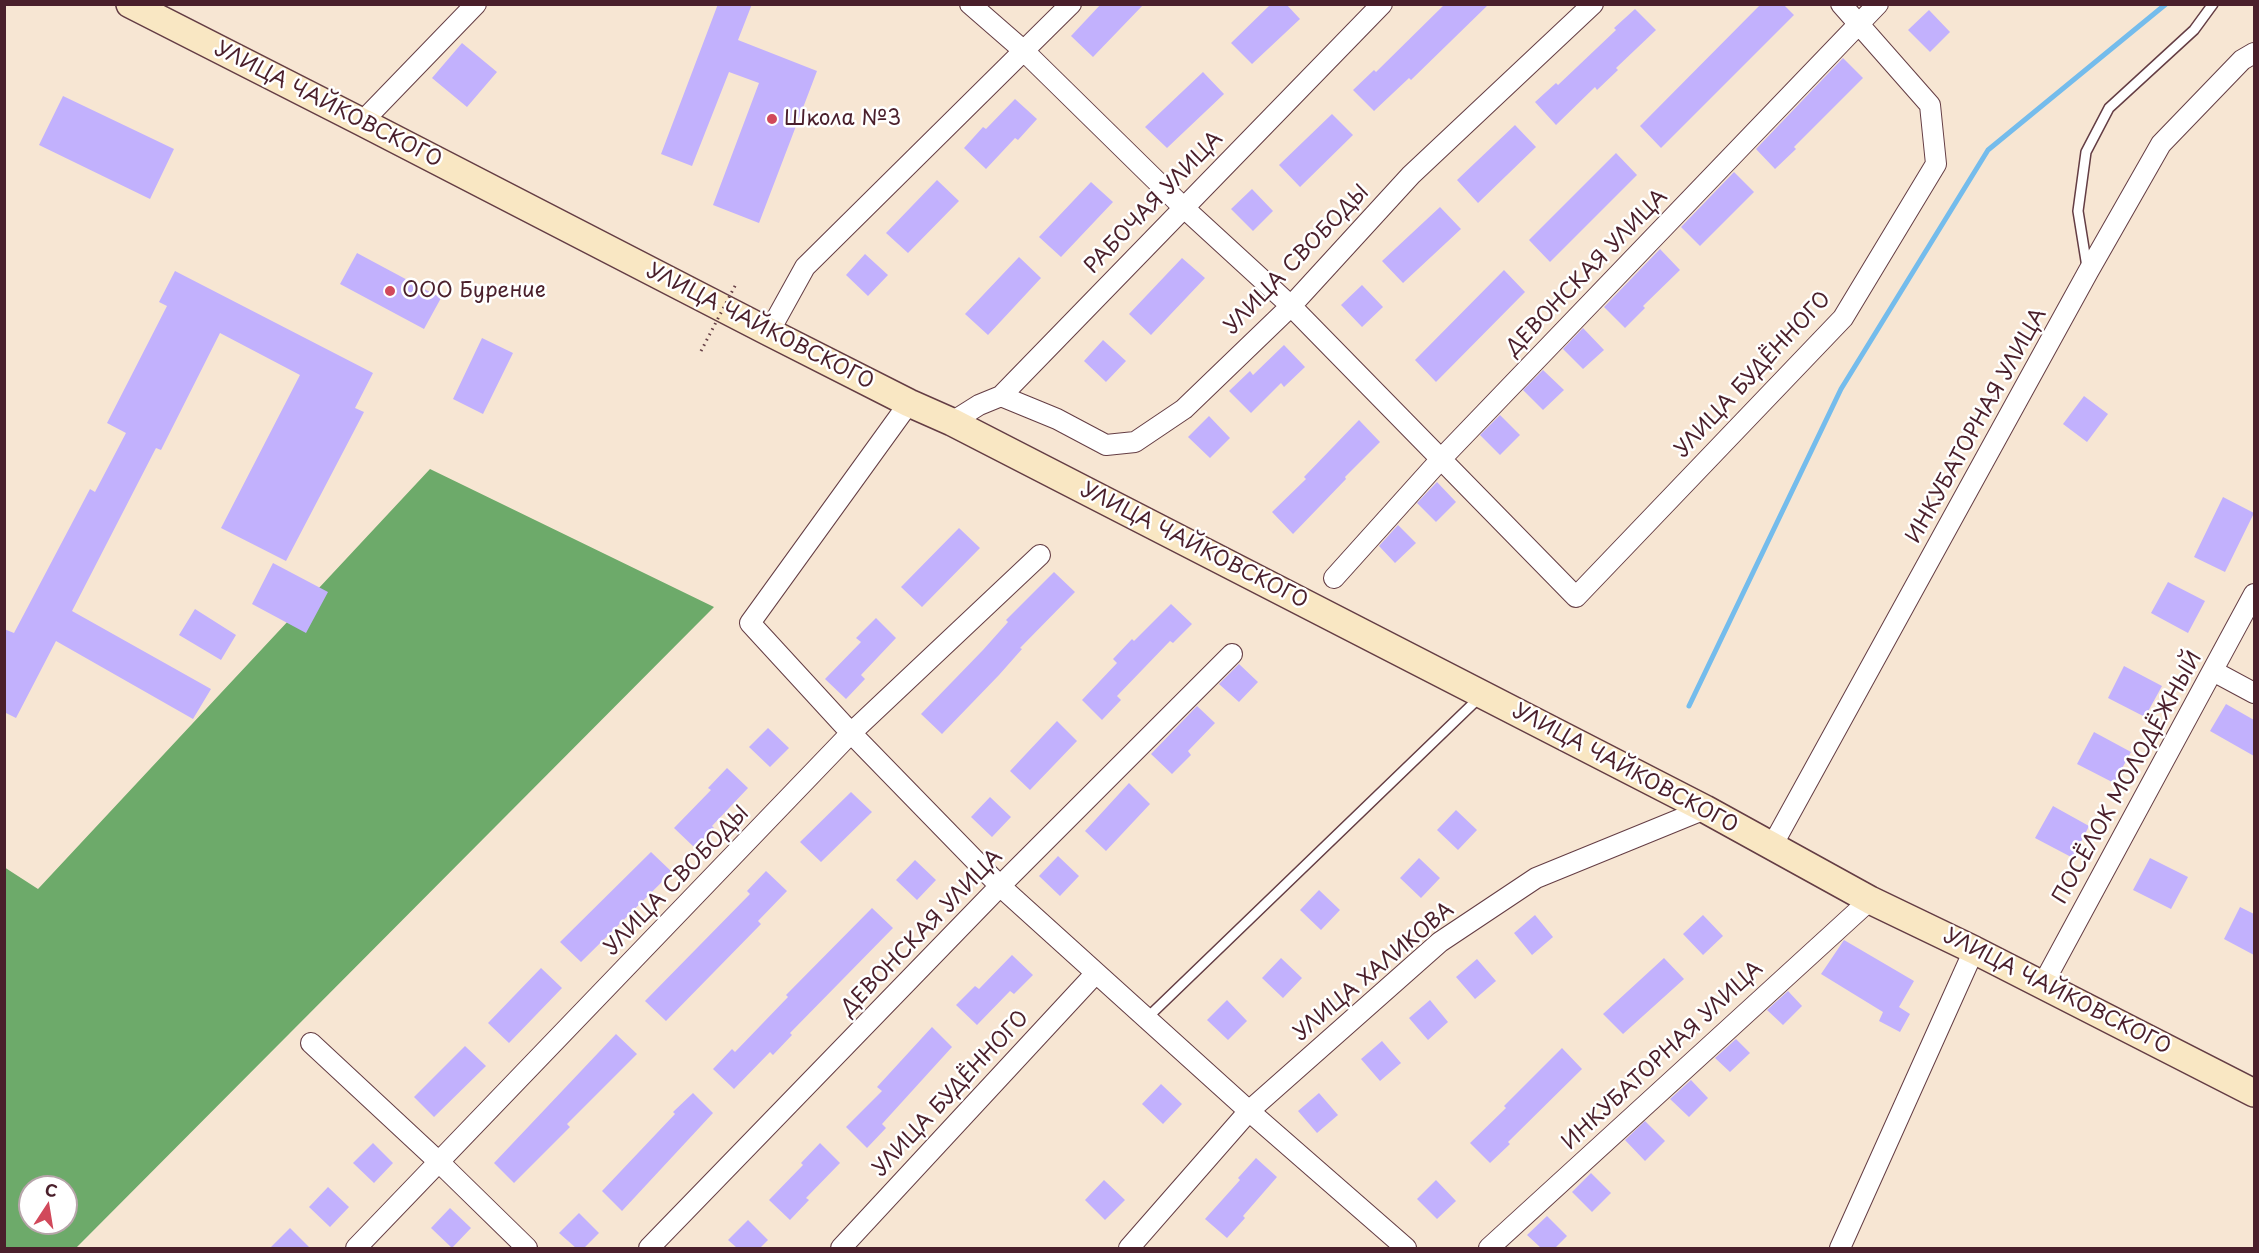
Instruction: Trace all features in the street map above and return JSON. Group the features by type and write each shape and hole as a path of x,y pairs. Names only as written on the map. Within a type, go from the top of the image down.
{"main road":[{"name":"УЛИЦА ЧАЙКОВСКОГО","path":"130,4 162,12 362,122 1705,809 1870,900 2043,984 2254,1093"}],"street":[{"path":"362,122 476,4"},
{"path":"970,4 1024,51 1183,207 1291,306 1441,459"},
{"path":"769,332 805,267 1071,4"},
{"name":"РАБОЧАЯ УЛИЦА","path":"952,422 979,405 1001,396 1383,4"},
{"name":"УЛИЦА СВОБОДЫ","path":"1001,396 1057,419 1106,445 1135,442 1184,409 1291,306 1411,175 1593,4"},
{"path":"1841,4 1860,24"},
{"name":"ДЕВОНСКАЯ УЛИЦА","path":"1334,578 1441,459 1878,4"},
{"name":"УЛИЦА БУДЁННОГО","path":"1441,459 1576,597 1843,318 1936,164 1930,105 1860,24"},
{"name":"ИНКУБАТОРНАЯ УЛИЦА","path":"1772,846 2088,272 2161,144 2242,60 2254,53"},
{"path":"909,403 750,623 851,733 1000,886 1249,1111 1406,1248"},
{"name":"УЛИЦА СВОБОДЫ","path":"356,1248 851,733 1040,555"},
{"name":"ПОСЁЛОК МОЛОДЁЖНЫЙ","path":"2043,984 2254,594"},
{"name":"ДЕВОНСКАЯ УЛИЦА","path":"649,1248 1000,886 1232,654"},
{"path":"2213,672 2254,693"},
{"name":"УЛИЦА ХАЛИКОВА","path":"1129,1248 1249,1111 1440,942 1536,878 1705,809"},
{"name":"ИНКУБАТОРНАЯ УЛИЦА","path":"1489,1248 1870,900"},
{"path":"1839,1248 1974,950"},
{"name":"УЛИЦА БУДЁННОГО","path":"841,1248 1096,973"},
{"path":"311,1043 440,1163 526,1248"}],"lane":[{"path":"2088,272 2078,212 2086,152 2109,108 2194,30 2214,4"},
{"path":"1147,1018 1483,695"}],"path":[{"path":"701,351 736,284"}],"green space":[{"path":"430,469 714,607 76,1248 5,1248 4,867 38,889"}],"building":[{"name":"Школа №3","path":"718,4 752,4 738,40 817,71 759,223 713,205 759,83 729,72 692,166 661,154"},
{"path":"1101,4 1144,4 1093,57 1071,36"},
{"path":"1271,4 1286,4 1300,19 1252,64 1231,43"},
{"path":"1445,4 1489,4 1411,80 1409,78 1374,111 1353,90 1374,70 1376,72"},
{"path":"1761,4 1783,4 1794,15 1661,148 1640,126"},
{"path":"1635,9 1656,30 1616,68 1618,70 1597,90 1595,87 1556,125 1535,102 1556,83 1558,85"},
{"path":"1929,10 1950,32 1930,52 1908,30"},
{"path":"462,43 497,72 467,107 432,78"},
{"path":"1843,58 1863,78 1775,169 1756,149"},
{"path":"1203,72 1224,94 1167,148 1145,127"},
{"path":"63,96 174,149 150,199 39,145"},
{"path":"1015,99 1037,119 1018,140 1015,138 986,169 964,148 983,127 986,129"},
{"path":"1332,114 1353,135 1300,187 1279,165"},
{"path":"1515,125 1536,147 1478,203 1457,180"},
{"path":"1616,153 1637,175 1550,262 1529,240"},
{"path":"1734,172 1754,192 1700,246 1681,227"},
{"path":"937,180 959,201 908,253 886,233"},
{"path":"1091,182 1113,202 1061,257 1039,237"},
{"path":"1252,189 1273,211 1253,231 1231,209"},
{"path":"1440,207 1461,229 1403,283 1382,261"},
{"path":"1660,249 1680,270 1643,306 1645,308 1625,328 1604,307"},
{"name":"ООО Бурение","path":"357,253 441,298 424,329 340,284"},
{"path":"865,254 888,275 868,296 846,275"},
{"path":"1019,257 1041,278 988,335 965,314"},
{"path":"1182,258 1205,278 1151,335 1129,314"},
{"path":"1504,270 1525,292 1436,382 1415,360"},
{"path":"175,271 373,373 355,408 364,412 286,561 221,528 300,375 220,333 161,450 156,448 72,611 211,689 193,719 56,641 16,718 4,712 4,629 14,633 90,489 95,492 126,433 107,423 167,306 159,302"},
{"path":"1362,285 1383,307 1362,327 1341,305"},
{"path":"1583,328 1604,350 1583,369 1563,349"},
{"path":"482,338 513,353 483,414 453,399"},
{"path":"1103,340 1126,361 1106,382 1084,361"},
{"path":"1284,345 1305,367 1284,387 1281,383 1251,413 1229,391 1250,371 1253,375"},
{"path":"1543,370 1564,390 1543,410 1523,390"},
{"path":"2084,396 2108,414 2087,442 2063,424"},
{"path":"1500,415 1520,435 1500,455 1480,435"},
{"path":"1209,416 1230,438 1210,458 1188,437"},
{"path":"1359,420 1380,442 1293,534 1272,512 1306,479 1304,477"},
{"path":"1437,482 1456,502 1436,522 1417,503"},
{"path":"2223,497 2254,513 2225,572 2194,557"},
{"path":"1398,525 1416,543 1395,563 1379,546"},
{"path":"959,528 980,548 922,607 901,587"},
{"path":"273,563 328,592 306,633 252,604"},
{"path":"1054,572 1075,592 1020,648 1022,649 999,675 942,734 921,714 983,650 1008,622 1006,620"},
{"path":"2168,582 2205,601 2188,633 2151,613"},
{"path":"1171,604 1192,624 1173,643 1170,641 1117,696 1121,700 1102,720 1082,700 1117,663 1113,659"},
{"path":"195,609 236,635 221,660 179,635"},
{"path":"876,618 896,638 861,675 865,679 846,699 825,679 861,642 856,638"},
{"path":"1239,664 1258,682 1239,702 1219,684"},
{"path":"2124,666 2162,686 2145,717 2108,698"},
{"path":"2226,704 2254,720 2254,756 2210,731"},
{"path":"1197,706 1215,723 1188,751 1191,755 1172,774 1151,754"},
{"path":"1057,721 1077,741 1030,790 1010,771"},
{"path":"768,728 789,748 770,767 749,747"},
{"path":"2094,732 2131,752 2114,783 2077,764"},
{"path":"727,768 748,788 712,826 714,828 695,848 674,828 711,790 708,788"},
{"path":"1129,783 1150,804 1106,851 1085,831"},
{"path":"851,792 872,812 821,862 800,842"},
{"path":"990,797 1011,817 992,837 971,817"},
{"path":"2053,806 2089,826 2073,858 2035,838"},
{"path":"1456,810 1477,830 1458,850 1437,830"},
{"path":"651,852 672,872 581,962 560,942"},
{"path":"1058,856 1079,876 1060,896 1039,876"},
{"path":"1419,858 1440,878 1421,898 1400,878"},
{"path":"2150,858 2188,877 2171,909 2133,890"},
{"path":"915,860 936,880 917,900 896,880"},
{"path":"766,871 787,891 758,921 761,924 666,1021 645,1001 750,894 747,891"},
{"path":"1319,890 1340,910 1321,930 1300,910"},
{"path":"2240,907 2254,914 2254,955 2224,939"},
{"path":"872,908 893,928 790,1033 792,1035 773,1055 770,1052 734,1089 713,1069 732,1049 735,1052 788,997 786,995"},
{"path":"1535,915 1553,937 1532,955 1514,933"},
{"path":"1703,915 1723,936 1703,955 1683,934"},
{"path":"1844,940 1914,981 1899,1007 1910,1014 1900,1032 1879,1021 1883,1012 1821,974"},
{"path":"1012,955 1033,975 1014,994 1010,991 977,1025 956,1005 975,986 979,989"},
{"path":"1281,958 1302,978 1283,998 1262,978"},
{"path":"1664,958 1684,979 1623,1034 1603,1014"},
{"path":"1477,959 1496,981 1475,999 1456,977"},
{"path":"541,968 562,988 509,1043 488,1023"},
{"path":"1788,991 1802,1006 1783,1025 1767,1010"},
{"path":"1227,1000 1247,1021 1228,1040 1207,1020"},
{"path":"1430,1000 1448,1022 1428,1040 1409,1018"},
{"path":"932,1027 952,1047 882,1124 886,1128 867,1148 846,1127 882,1091 877,1087"},
{"path":"616,1034 637,1054 567,1124 570,1127 514,1183 494,1163"},
{"path":"1736,1039 1750,1053 1730,1072 1715,1058"},
{"path":"1382,1041 1401,1063 1380,1081 1361,1059"},
{"path":"465,1046 486,1066 434,1117 414,1097"},
{"path":"1562,1048 1582,1069 1508,1142 1510,1144 1490,1163 1470,1143"},
{"path":"1691,1080 1708,1098 1689,1117 1670,1099"},
{"path":"1161,1084 1182,1104 1163,1124 1142,1104"},
{"path":"693,1093 713,1113 622,1211 602,1191"},
{"path":"1319,1093 1338,1115 1317,1133 1298,1111"},
{"path":"1645,1121 1665,1141 1645,1161 1625,1140"},
{"path":"373,1143 393,1163 374,1183 353,1163"},
{"path":"820,1143 840,1163 806,1198 809,1200 790,1220 769,1200 803,1165 801,1163"},
{"path":"1256,1158 1277,1177 1227,1238 1205,1219 1240,1180 1238,1178"},
{"path":"1591,1173 1611,1193 1592,1212 1572,1192"},
{"path":"1104,1180 1125,1200 1105,1220 1085,1200"},
{"path":"1436,1180 1456,1201 1437,1219 1417,1199"},
{"path":"328,1187 349,1207 330,1227 309,1207"},
{"path":"450,1208 471,1228 452,1248 431,1228"},
{"path":"579,1213 599,1233 584,1248 576,1248 559,1233"},
{"path":"1547,1216 1567,1236 1555,1248 1541,1248 1527,1235"},
{"path":"748,1220 768,1240 760,1248 737,1248 728,1240"},
{"path":"290,1228 310,1248 270,1248"}],"waterway":[{"path":"1689,706 1841,389 1988,150 2166,4"}],"place":[{"name":"Школа №3","path":"772,119"},
{"name":"ООО Бурение","path":"390,291"}]}
